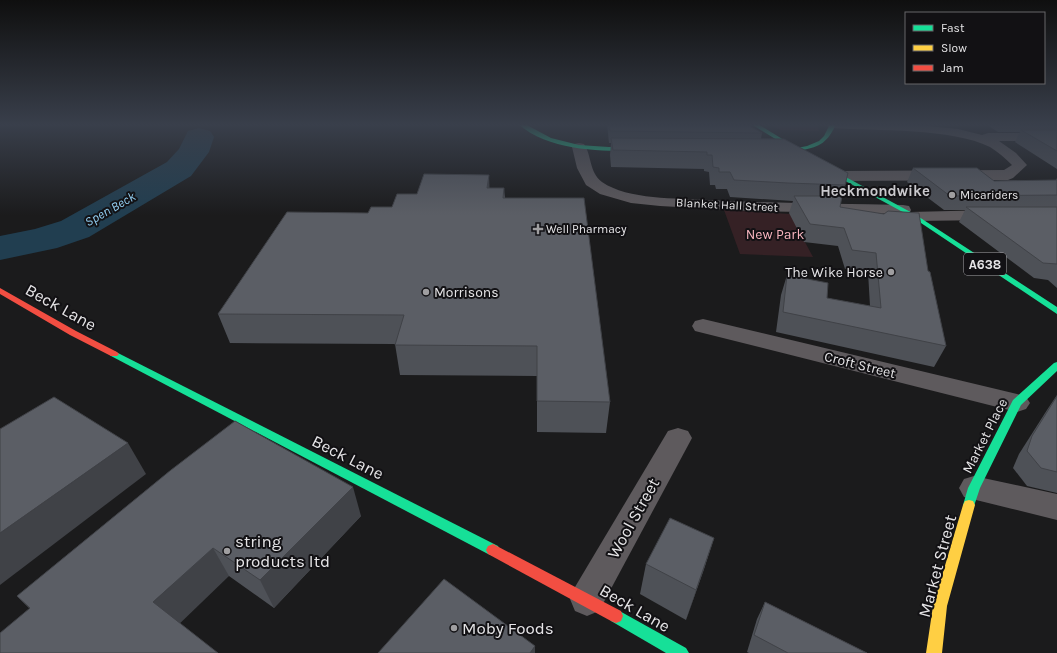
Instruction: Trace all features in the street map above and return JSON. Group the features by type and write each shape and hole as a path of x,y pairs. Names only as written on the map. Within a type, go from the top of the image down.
{"main road":[{"name":"A638","path":"804,154 908,213 1057,311"},
{"name":"Beck Lane","path":"0,291 57,325 588,599 681,653"},
{"name":"Market Place","path":"974,488 1017,403 1057,365"},
{"name":"Market Street","path":"934,653 940,606 974,488"}],"street":[{"name":"Blanket Hall Street","path":"581,154 587,175 596,185 628,198 764,208 1006,215"},
{"path":"840,176 1008,175 1020,165 1009,154"},
{"name":"Croft Street","path":"703,326 1017,403"},
{"path":"228,446 252,426"},
{"name":"Wool Street","path":"588,599 678,438"},
{"path":"974,488 1057,507"}],"green space":[{"name":"New Park","path":"724,210 790,214 813,257 740,254"}],"building":[{"path":"813,154 848,173 845,185 734,180 730,172 719,172 719,168 713,167 712,155 707,155"},
{"path":"913,168 977,168 994,181 1057,180 1057,195 950,196"},
{"name":"Morrisons","path":"424,174 489,175 487,188 504,188 503,198 584,198 610,402 537,401 537,346 395,345 404,315 218,314 287,212 368,213 371,207 392,207 397,194 417,194"},
{"path":"794,196 842,196 840,207 884,214 888,211 919,213 928,271 930,272 946,346 783,312 787,275 828,283 827,298 881,308 876,253 852,250 844,228 810,224"},
{"path":"966,207 1057,207 1057,264 1043,263"},
{"path":"1057,396 1057,472 1041,468 1027,451 1032,436"},
{"path":"54,397 128,443 0,533 0,429"},
{"name":"string products ltd","path":"235,421 353,487 260,580 213,548 153,602 218,653 0,653 0,633 30,608 17,596 171,470"},
{"path":"670,518 714,538 696,590 646,564"},
{"path":"444,579 535,646 530,653 378,653"},
{"path":"765,602 867,653 788,653 754,635"}],"waterway":[{"name":"Spen Beck","path":"0,248 43,239 75,229 179,169 191,154"}],"traffic: fast":[{"path":"804,154 840,176 914,216 1057,311"},
{"path":"114,354 493,550"},
{"path":"969,505 974,488 1017,403 1057,365"},
{"path":"616,616 681,653"}],"traffic: slow":[{"path":"934,653 940,606 969,505"}],"traffic: jam":[{"path":"0,291 73,333 114,354"},
{"path":"493,550 616,616"}],"place":[{"name":"Micariders","path":"952,195"},
{"name":"Well Pharmacy","path":"538,229"},
{"name":"The Wike Horse","path":"891,272"},
{"name":"Morrisons","path":"426,292"},
{"name":"string products ltd","path":"227,551"},
{"name":"Moby Foods","path":"454,628"}],"district":[{"name":"Heckmondwike","path":"875,191"}]}
